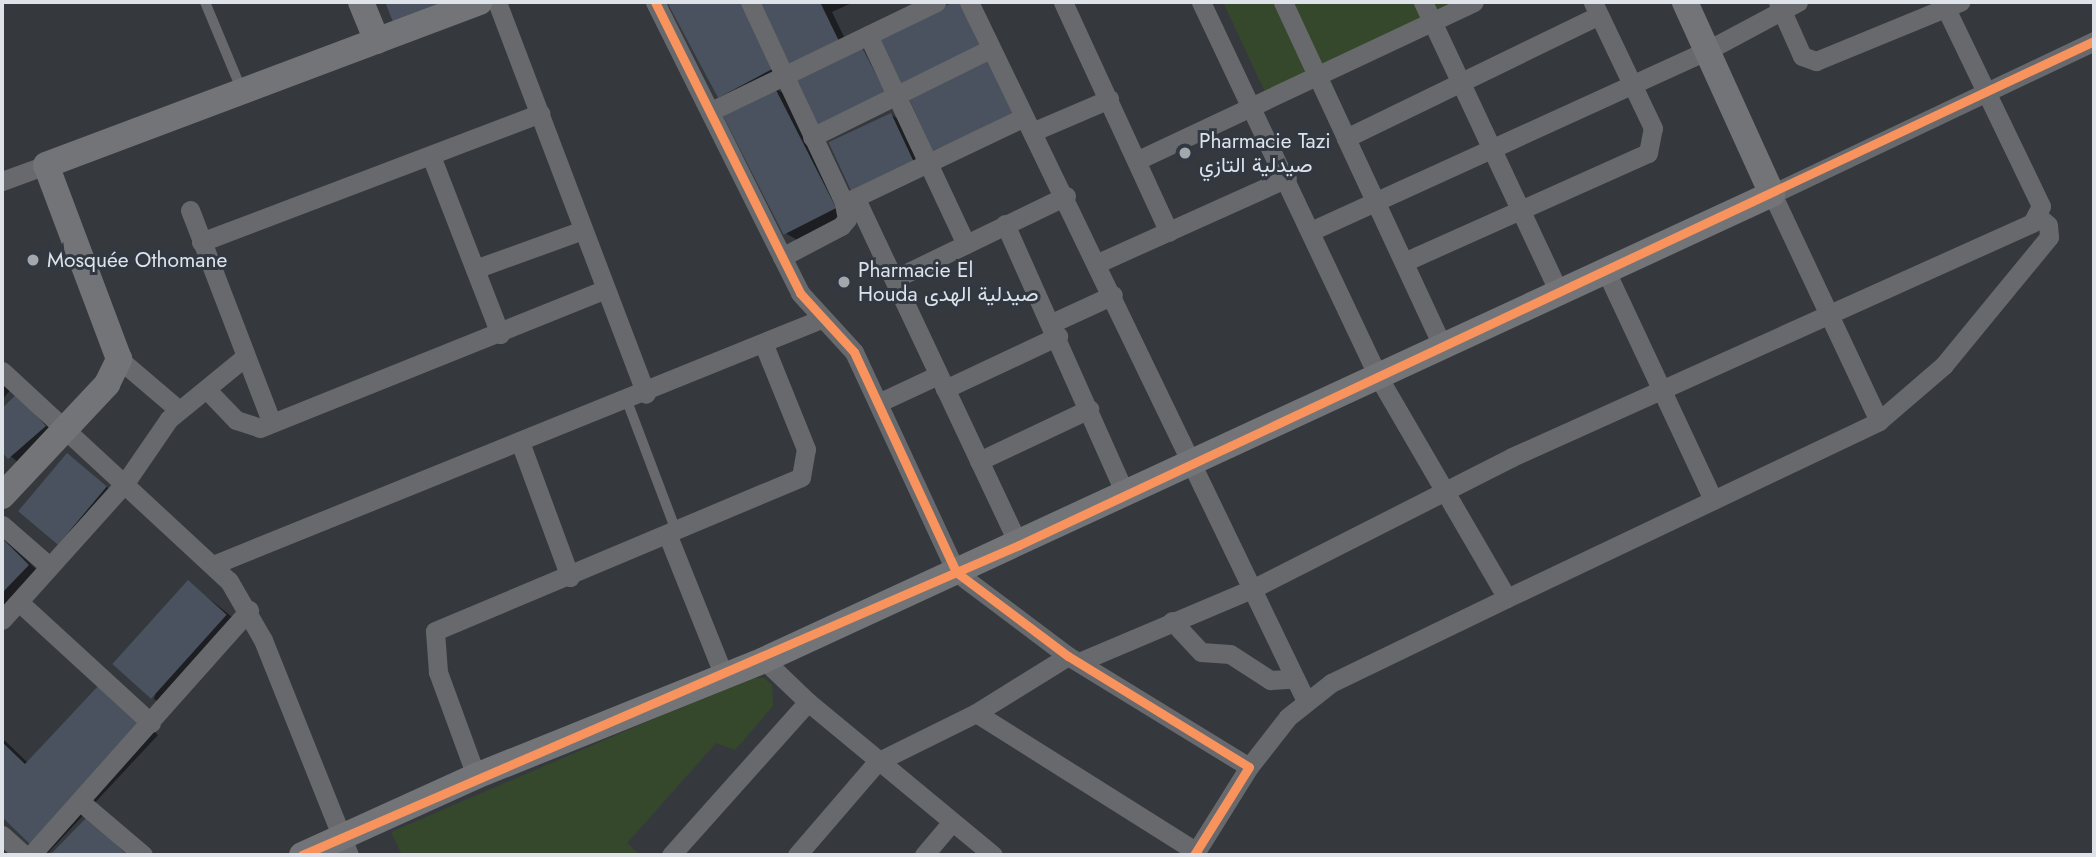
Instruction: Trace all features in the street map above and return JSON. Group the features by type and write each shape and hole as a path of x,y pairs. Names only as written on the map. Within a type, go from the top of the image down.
{"street":[{"path":"361,2 377,41"},
{"path":"2,181 479,2"},
{"path":"497,2 646,394"},
{"path":"655,2 782,257 821,319 854,352 956,572 1073,659 1248,767"},
{"path":"750,2 812,137 894,279 1018,545"},
{"path":"711,111 936,2"},
{"path":"969,2 990,49 1066,196 1191,462 1254,588 1292,680 1306,701"},
{"path":"1063,2 1169,232"},
{"path":"1201,2 1254,107 1376,373 1507,598"},
{"path":"1283,2 1441,344"},
{"path":"1423,2 1558,290"},
{"path":"1138,160 1474,2"},
{"path":"1685,2 1879,421"},
{"path":"1311,231 1632,81 1708,50 1786,4 1802,56 1816,61 1949,4 2041,206 2039,218"},
{"path":"1346,138 1464,85 1596,8 1632,81 1653,128 1648,153 1404,262"},
{"path":"867,35 966,244"},
{"path":"302,855 345,846 477,776 764,660 1018,545 1376,373 1772,194 2094,41"},
{"path":"812,137 990,49"},
{"path":"850,201 1028,124 1109,99"},
{"path":"201,242 540,113"},
{"path":"431,156 500,334"},
{"path":"46,165 119,359 178,410"},
{"path":"1098,262 1287,178"},
{"path":"894,279 1066,196"},
{"path":"782,257 844,224 850,201"},
{"path":"190,210 271,421"},
{"path":"797,855 877,762 976,713 1073,659 1254,588 1444,493 1660,390 1830,317 2039,218"},
{"path":"976,713 1196,854 1248,767 1306,701 1362,665 1879,421 1944,365 2049,237 2048,225 2039,218"},
{"path":"1005,224 1055,329 1125,493"},
{"path":"475,269 583,230"},
{"path":"1605,269 1713,500"},
{"path":"209,392 242,424 260,428 271,421 500,334 605,289"},
{"path":"878,403 941,382 1055,329 1113,295"},
{"path":"213,565 646,394 821,319"},
{"path":"477,776 438,672 435,631 672,534 807,472 803,441 764,345"},
{"path":"2,620 125,483 178,410 209,392 246,356"},
{"path":"5,487 107,384 119,359"},
{"path":"4,379 125,483 213,565 249,610 345,846"},
{"path":"979,461 1089,409"},
{"path":"520,442 570,577"},
{"path":"2,525 49,566"},
{"path":"672,534 724,676"},
{"path":"19,602 151,723"},
{"path":"31,855 82,803 249,610"},
{"path":"1172,621 1201,652 1230,654 1270,680 1292,680"},
{"path":"764,660 877,762 993,855"},
{"path":"671,855 808,702"},
{"path":"82,803 143,855"},
{"path":"924,855 952,822"},
{"path":"2,835 24,855"}],"lane":[{"path":"205,2 242,92"},
{"path":"626,401 672,534"}],"green space":[{"path":"1223,2 1462,2 1266,94"},
{"path":"749,678 764,678 772,685 773,706 735,750 716,743 627,843 640,855 402,855 391,832"}],"building":[{"path":"385,2 464,2 396,29"},
{"path":"667,2 742,2 776,67 718,98"},
{"path":"759,2 820,2 839,41 790,64"},
{"path":"954,2 960,2 981,49 898,86 876,37"},
{"path":"861,46 885,92 817,128 793,82"},
{"path":"991,59 1015,114 932,151 908,96"},
{"path":"774,86 836,208 784,235 721,113"},
{"path":"891,113 913,161 851,190 828,142"},
{"path":"17,394 46,426 8,459 2,452 2,408"},
{"path":"67,453 107,486 58,545 18,511"},
{"path":"2,538 29,565 2,593"},
{"path":"188,580 227,615 151,699 112,664"},
{"path":"100,684 144,725 32,846 2,817 2,742 25,764"},
{"path":"88,816 127,855 50,855"}],"cycle path":[{"path":"655,2 800,293 854,352 956,572 1068,656 1249,767 1194,855"},
{"path":"302,855 1019,545 2094,41"}],"place":[{"name":"Pharmacie Tazi صيدلية التازي","path":"1185,153"},
{"name":"Mosquée Othomane","path":"33,260"},
{"name":"Pharmacie El Houda صيدلية الهدى","path":"844,282"}]}
